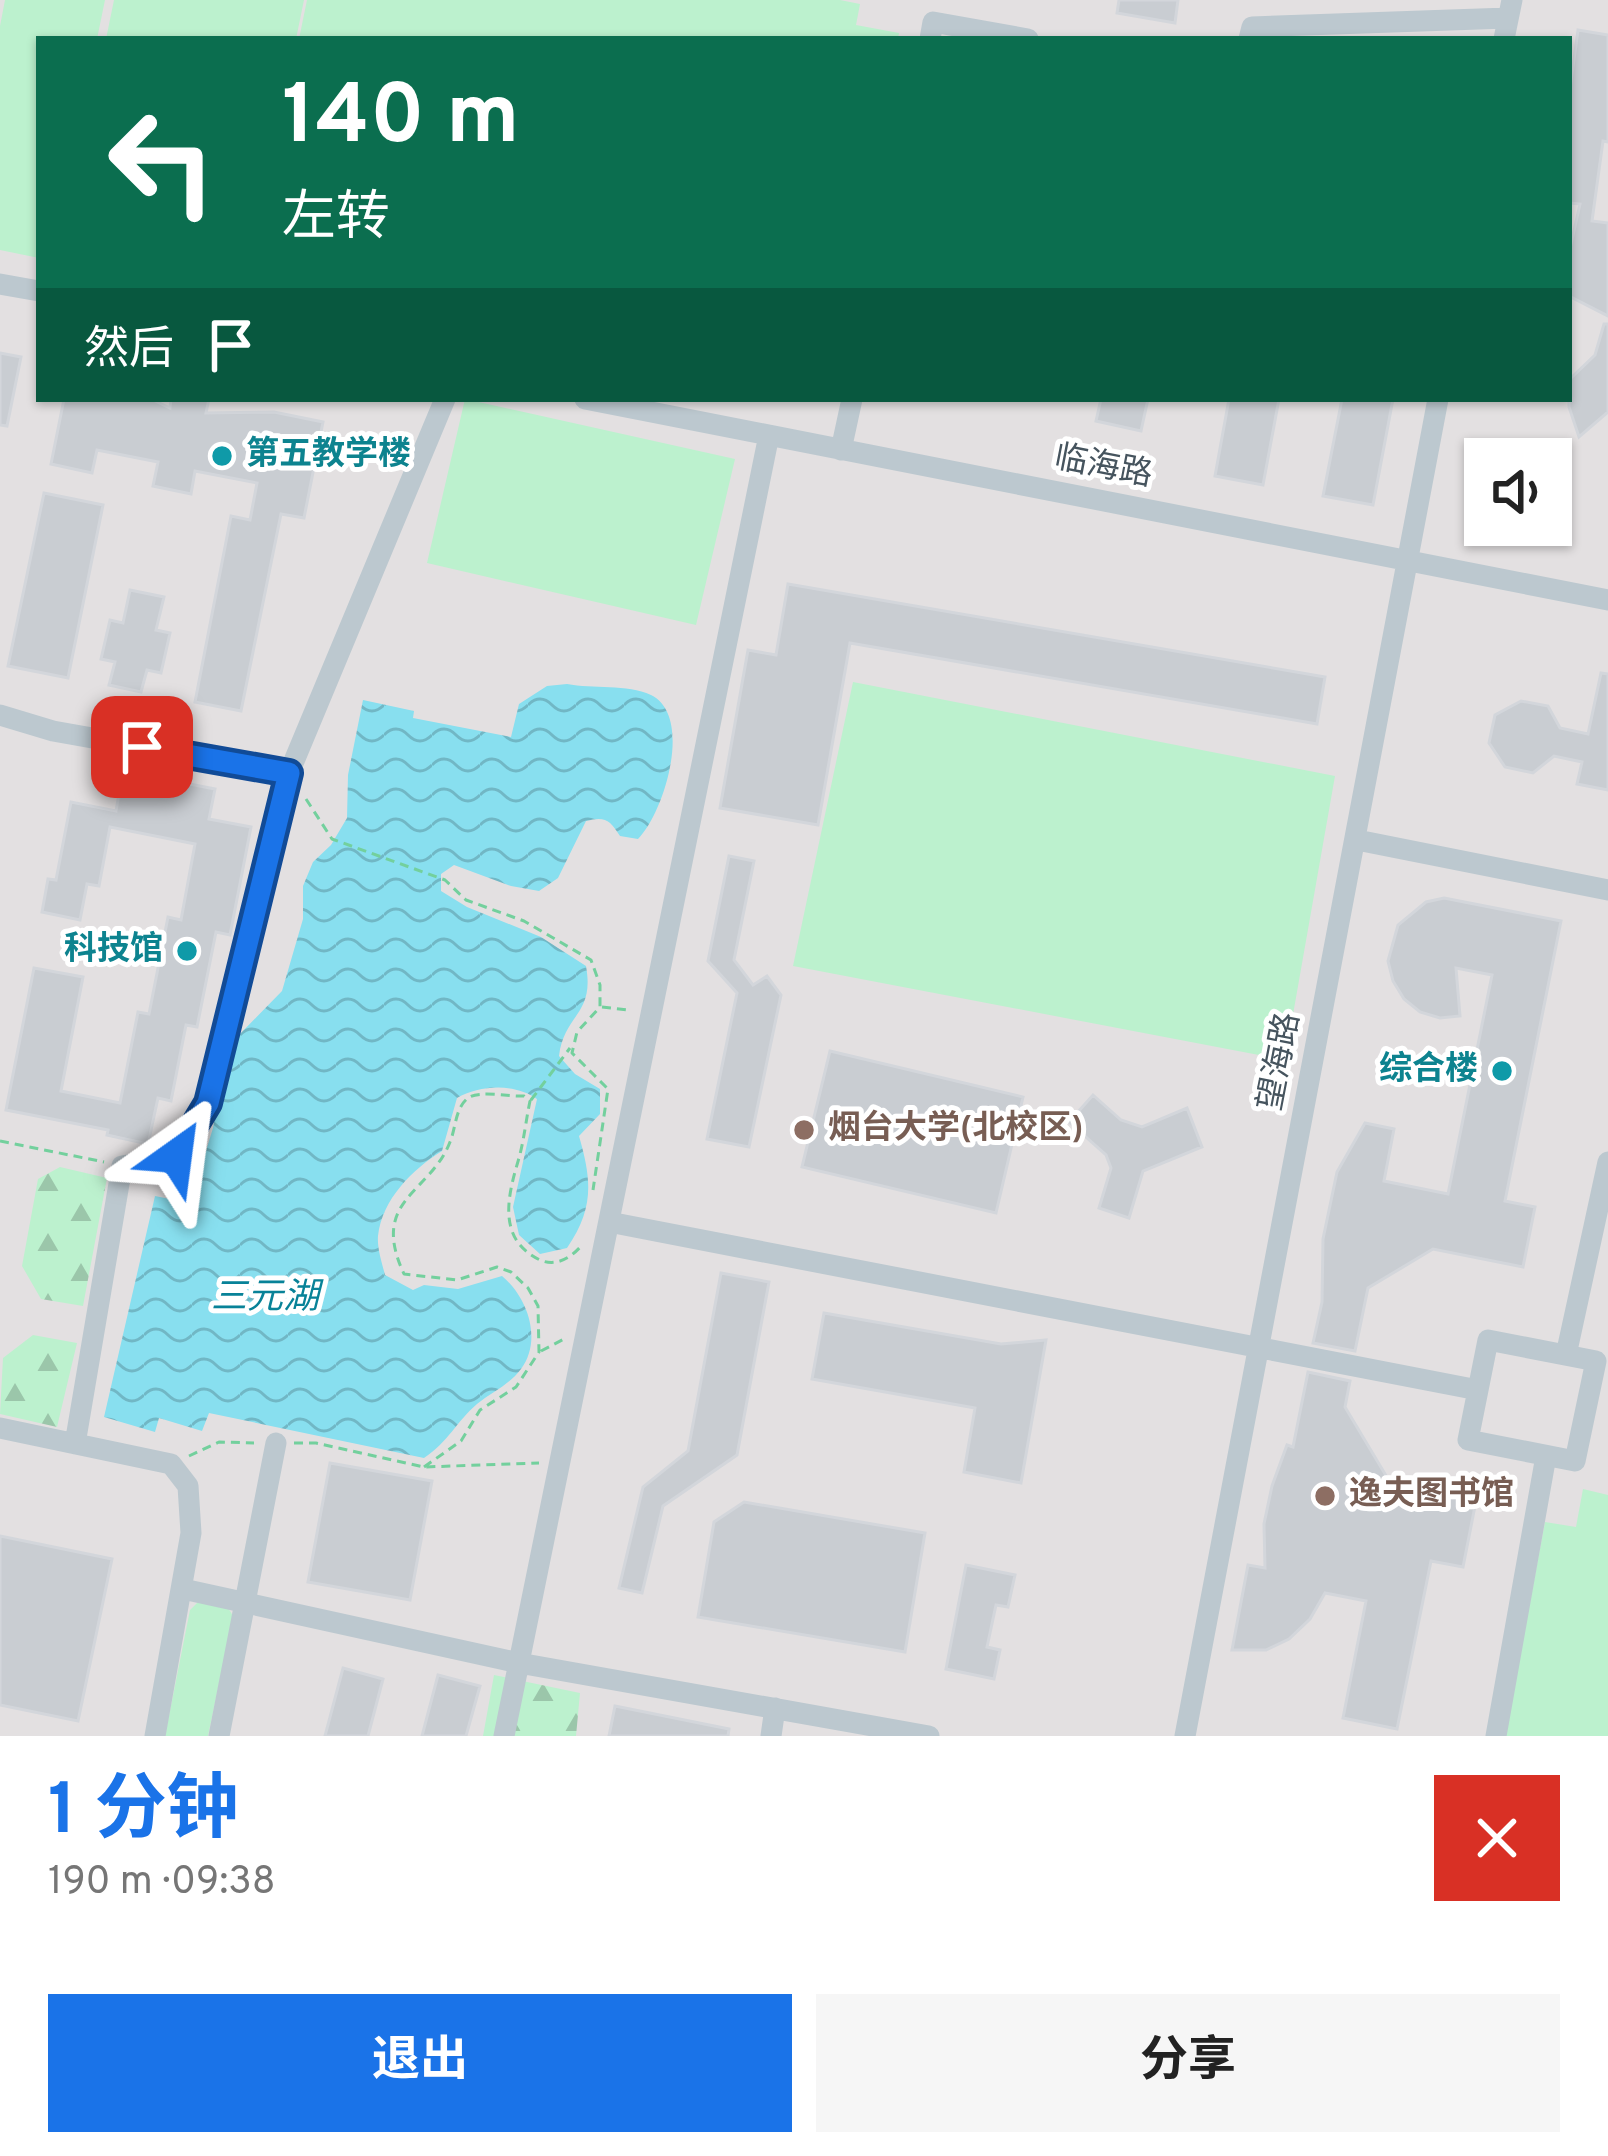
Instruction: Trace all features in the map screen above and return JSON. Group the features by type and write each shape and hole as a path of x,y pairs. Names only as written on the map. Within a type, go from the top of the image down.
{"street":[{"path":"1250,36 1252,27 1508,19"},
{"path":"930,36 933,22 1011,36"},
{"path":"0,284 36,290"},
{"path":"75,1444 122,1166 176,1156 208,1103 289,773 444,402"},
{"name":"临海路","path":"600,402 1608,600"},
{"path":"841,449 851,402"},
{"name":"望海路","path":"1185,1736 1437,402"},
{"path":"504,1736 769,435"},
{"path":"0,715 53,731 289,773"},
{"path":"1357,840 1608,890"},
{"path":"1566,1355 1608,1162"},
{"path":"609,1222 1478,1390"},
{"path":"1488,1340 1596,1361 1597,1414 1575,1461 1468,1440 1478,1390 1488,1340"},
{"path":"0,1428 171,1464 188,1486 191,1533 184,1589 155,1736"},
{"path":"219,1736 276,1444"},
{"path":"1496,1736 1546,1456"},
{"path":"184,1589 519,1663 929,1736"},
{"path":"771,1736 775,1708"}],"path":[{"path":"289,773 332,839 445,880 466,900 524,921 591,960 600,985 600,1007 530,1101 519,1158 509,1182 508,1220 512,1234 536,1258 550,1263 575,1253 584,1242"},
{"path":"600,1007 652,1013"},
{"path":"572,1045 576,1061 608,1089 593,1195"},
{"path":"424,1467 461,1441 480,1410 516,1387 539,1352 538,1306 528,1288 511,1272 497,1267 457,1280 404,1274 393,1251 398,1214 450,1142 465,1100 473,1095 524,1096 530,1101"},
{"path":"0,1142 122,1166"},
{"path":"171,1464 219,1442 316,1443 424,1467 560,1463"}],"shaded area":[{"name":"烟台大学(北校区)","path":"0,0 1608,0 1608,1736 0,1736"}],"green space":[{"path":"5,0 105,0 98,36 36,36 36,257 0,250 0,26"},
{"path":"114,0 304,0 297,36 107,36"},
{"path":"307,0 840,0 860,4 856,25 899,33 898,36 300,36"},
{"path":"464,402 735,459 696,625 427,563"},
{"path":"853,682 1335,776 1285,1060 793,966"},
{"path":"60,1167 107,1178 83,1306 41,1299 22,1266 38,1179"},
{"path":"33,1335 77,1343 57,1427 0,1414 3,1358"},
{"path":"1583,1489 1608,1495 1608,1736 1505,1736 1545,1522 1576,1527"},
{"path":"199,1601 227,1606 233,1616 208,1736 165,1736 190,1610"},
{"path":"494,1675 580,1693 576,1736 483,1736"}],"water":[{"name":"三元湖","path":"547,686 642,692 664,706 673,743 665,788 648,826 638,839 620,836 606,821 586,821 558,878 539,891 454,865 441,874 441,891 467,907 541,937 586,966 583,1005 559,1056 575,1074 600,1089 600,1114 579,1136 588,1181 582,1220 567,1248 540,1254 519,1235 513,1207 537,1099 518,1090 487,1088 457,1098 442,1151 401,1186 378,1236 385,1275 413,1290 424,1285 458,1289 502,1276 519,1295 529,1319 531,1345 521,1369 477,1404 424,1458 209,1413 202,1431 159,1418 155,1432 104,1417 155,1196 190,1203 213,1128 222,1073 239,1035 282,991 303,919 303,886 313,862 331,845 347,818 348,775 363,700 414,711 413,718 511,737 519,704"}],"building":[{"path":"1119,0 1178,0 1175,23 1117,13"},
{"path":"1578,30 1608,35 1608,142 1603,141 1592,221 1608,223 1608,316 1572,298 1572,240 1580,204 1572,203 1572,74"},
{"path":"1604,324 1608,324 1608,412 1579,437 1569,407 1572,377 1595,355"},
{"path":"0,353 21,357 7,426 0,425"},
{"name":"第五教学楼","path":"63,402 157,402 170,408 171,402 208,402 206,413 274,412 323,422 304,518 281,514 241,711 195,702 231,516 250,520 257,483 195,471 191,494 153,486 158,462 97,450 92,473 51,464"},
{"path":"1100,402 1147,402 1141,431 1096,421"},
{"path":"1228,402 1278,402 1263,485 1215,476"},
{"path":"1341,402 1392,402 1373,505 1323,496"},
{"path":"44,493 103,505 68,678 8,666"},
{"path":"788,584 1325,677 1317,724 850,643 818,825 720,808 748,650 776,655"},
{"path":"130,590 164,597 156,630 170,633 161,673 147,670 141,692 109,685 115,662 101,659 110,620 123,623"},
{"path":"1601,673 1608,674 1608,790 1577,784 1582,762 1554,756 1533,773 1505,767 1489,743 1495,715 1521,701 1548,706 1560,728 1588,734"},
{"name":"科技馆","path":"123,771 215,789 209,819 251,827 230,935 216,932 197,1027 186,1025 171,1101 158,1098 148,1144 107,1135 108,1130 6,1110 34,968 83,977 61,1091 120,1103 138,1012 149,1014 168,917 181,920 195,844 110,827 99,886 87,884 80,920 42,912 48,879 56,880 71,802 116,811"},
{"path":"729,856 754,861 734,960 753,985 767,976 781,995 749,1147 707,1139 737,993 708,961"},
{"name":"综合楼","path":"1444,898 1561,921 1505,1201 1535,1207 1523,1267 1433,1249 1368,1288 1355,1351 1313,1343 1322,1302 1323,1239 1337,1172 1365,1123 1394,1129 1384,1181 1448,1194 1492,975 1456,968 1460,1016 1440,1018 1420,1012 1404,999 1388,961 1398,925 1426,902"},
{"path":"830,1051 1023,1097 996,1213 802,1167"},
{"path":"1093,1095 1121,1120 1142,1127 1187,1108 1202,1147 1143,1171 1129,1218 1099,1208 1111,1168 1106,1155 1069,1122"},
{"path":"721,1273 769,1282 737,1455 663,1506 642,1593 619,1588 643,1487 688,1451"},
{"path":"824,1313 1001,1344 1046,1340 1021,1483 964,1472 975,1408 812,1379"},
{"path":"1308,1372 1350,1381 1345,1407 1391,1484 1476,1501 1463,1567 1431,1561 1397,1729 1343,1718 1366,1601 1325,1593 1310,1619 1289,1639 1266,1650 1232,1650 1248,1565 1265,1568 1264,1524 1272,1486 1287,1445 1293,1447"},
{"path":"330,1463 432,1481 410,1600 308,1582"},
{"path":"744,1502 925,1533 905,1652 698,1617 714,1522"},
{"path":"0,1536 112,1559 78,1721 0,1705"},
{"path":"966,1565 1015,1575 1008,1607 996,1605 987,1647 1000,1650 994,1679 946,1669"},
{"path":"343,1668 383,1679 368,1736 325,1736"},
{"path":"438,1675 480,1686 466,1736 422,1736"},
{"path":"615,1706 729,1729 728,1736 609,1736"}],"place":[{"name":"第五教学楼","path":"222,456"},
{"name":"科技馆","path":"187,951"},
{"name":"综合楼","path":"1502,1071"},
{"name":"烟台大学(北校区)","path":"804,1130"},
{"name":"逸夫图书馆","path":"1325,1496"}],"route":[{"path":"142,747 289,773 208,1103 176,1156"}]}
